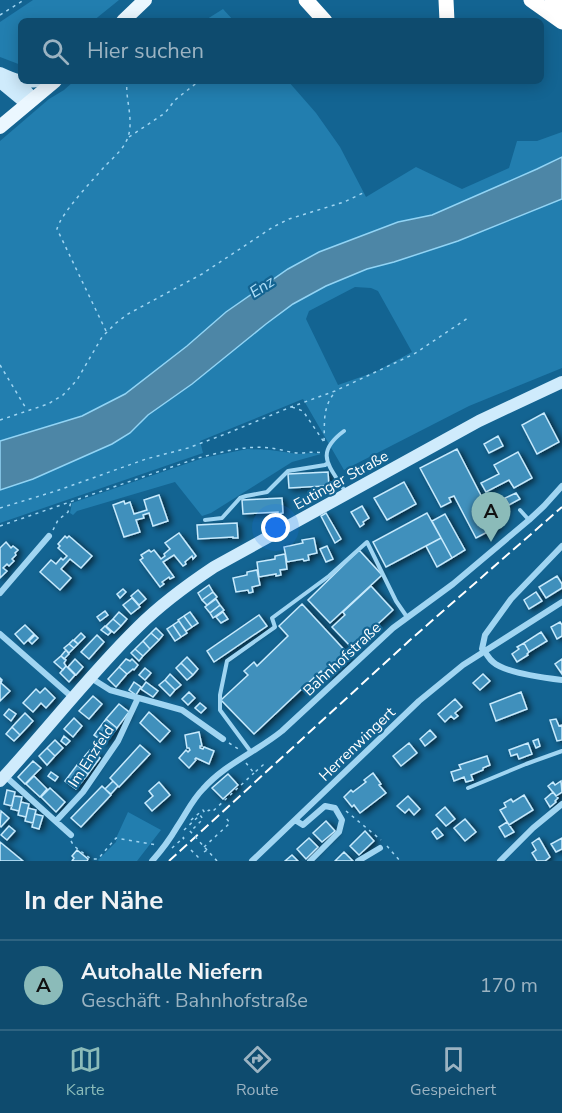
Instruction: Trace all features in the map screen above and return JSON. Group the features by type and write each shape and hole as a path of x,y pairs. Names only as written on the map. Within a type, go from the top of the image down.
{"highway":[{"path":"298,0 313,18"},
{"path":"306,0 322,18"},
{"path":"446,0 447,18"},
{"path":"531,0 562,22"},
{"path":"552,0 562,7"}],"main road":[{"path":"126,18 145,0"},
{"path":"0,127 52,84"}],"street":[{"path":"0,72 16,80"},
{"path":"0,82 22,100 31,102 29,94 20,84"},
{"name":"Eutinger Straße","path":"2,778 137,628 180,591 214,567 479,421 562,382"},
{"name":"Bahnhofstraße","path":"152,861 204,787 232,763 270,741 282,731 393,628 453,584 529,520 562,486"},
{"path":"0,593 50,536"},
{"path":"562,546 511,599 485,635 482,649 494,663 541,678 562,680"},
{"name":"Herrenwingert","path":"252,861 441,682 484,651 562,602"},
{"path":"0,634 73,698"},
{"path":"91,678 110,690 182,710 223,740"},
{"name":"Im Enzfeld","path":"56,821 83,792 118,741 138,698"},
{"path":"2,778 71,835"},
{"path":"500,861 533,828 562,804"},
{"path":"295,820 303,825 325,806 335,808 342,820 339,832 310,861"},
{"path":"358,861 380,848"}],"lane":[{"path":"344,431 328,446 326,454 328,463 346,494"},
{"path":"205,520 222,518 240,498 267,492 288,471 328,463"},
{"path":"520,510 529,520"},
{"path":"251,753 220,710 220,695 227,661 275,627 272,618 329,576 367,542 396,601 407,617"},
{"path":"468,788 562,751"}],"path":[{"path":"0,15 24,0"},
{"path":"107,332 57,229 63,215 120,152 128,138 130,124 127,84"},
{"path":"128,138 165,113 175,100 195,84"},
{"path":"0,420 48,404 67,392 107,332 128,314 202,274 273,227 289,219 344,202 363,193"},
{"path":"0,508 146,459 188,448 336,391 414,354 468,318"},
{"path":"0,365 27,411"},
{"path":"324,442 325,411 328,400 336,391"},
{"path":"291,407 303,411 328,446"},
{"path":"0,526 224,451 271,448 298,453 314,451 326,454"},
{"path":"50,536 58,520 68,512 71,502"},
{"path":"223,740 241,751"},
{"path":"244,761 255,773"},
{"path":"183,829 202,810 205,813 209,810 212,813 263,765 267,769"},
{"path":"341,807 386,845 400,861"},
{"path":"186,834 203,819 200,815 187,828"},
{"path":"204,852 206,847 230,823 226,818"},
{"path":"191,831 217,861"},
{"path":"71,835 70,840 74,846 91,859 98,859 117,838 156,845"},
{"path":"173,848 183,837 187,842"},
{"path":"191,850 198,858 201,855"}],"shaded area":[{"path":"33,0 119,0 97,18 18,18 18,64 0,57 0,22"},
{"path":"223,9 231,18 209,18"},
{"path":"71,84 291,84 316,113 340,147 366,197 416,167 462,189 509,168 517,141 537,141 562,132 562,157 432,215 398,222 319,252 288,269 226,312 187,346 125,394 82,416 0,441 0,141 49,99"},
{"path":"562,157 562,199 458,241 367,269 326,286 293,304 266,324 192,384 148,415 130,433 112,444 33,479 0,490 0,441 82,416 125,394 187,346 226,312 288,269 319,252 398,222 432,215"},
{"path":"562,199 562,368 469,406 344,470 303,399 200,441 203,453 0,523 0,490 34,478 112,444 130,433 148,415 192,384 293,304 326,286 367,269 458,241","holes":["355,287 378,291 412,352 375,372 338,385 306,319 309,311"]},
{"path":"247,449 321,454 292,462 211,513 202,516 175,482 77,511 73,515 70,513 72,503 203,458"},
{"path":"128,812 161,830 137,861 99,861 116,842"}],"building":[{"path":"544,413 559,442 537,454 522,425"},
{"path":"498,436 503,446 489,453 484,444"},
{"path":"457,449 488,509 503,501 507,507 491,516 497,527 476,538 454,496 449,498 451,502 441,507 420,468"},
{"path":"518,452 532,478 514,488 509,480 486,492 481,483 499,474 494,465"},
{"path":"328,472 329,487 289,488 288,474"},
{"path":"404,482 416,504 387,520 374,498"},
{"path":"516,493 520,499 509,505 505,498"},
{"path":"159,495 168,521 153,526 149,513 143,515 144,518 136,520 140,532 124,537 113,505 124,501 125,504 130,502 134,514 147,510 144,500"},
{"path":"282,498 283,513 243,514 242,500"},
{"path":"362,506 369,518 360,527 351,512"},
{"path":"326,513 341,539 335,543 321,516"},
{"path":"427,513 441,538 386,567 373,542"},
{"path":"445,514 465,550 452,558 432,521"},
{"path":"237,523 238,538 198,539 197,525"},
{"path":"179,533 196,556 193,559 192,556 183,566 174,555 163,562 174,577 170,579 169,577 162,582 164,584 160,587 140,560 143,558 141,555 154,550 161,559 170,549 165,543"},
{"path":"65,536 67,538 69,536 92,556 81,568 70,559 61,569 71,578 60,590 40,572 51,560 56,564 61,558 63,560 67,556 58,548 60,546 58,544"},
{"path":"314,538 317,553 308,555 309,560 287,562 284,547"},
{"path":"441,538 452,558 437,567 426,546"},
{"path":"6,542 11,548 13,546 18,550 12,559 14,561 3,568 7,571 0,578 0,548"},
{"path":"327,546 333,559 326,562 320,549"},
{"path":"359,550 382,575 330,623 308,600"},
{"path":"285,554 287,569 280,570 281,575 259,577 257,562 275,559 275,556"},
{"path":"257,570 260,585 252,587 253,592 249,593 248,590 236,592 233,578"},
{"path":"557,576 562,588 546,598 539,587"},
{"path":"209,585 213,592 202,600 198,593"},
{"path":"371,586 393,610 352,648 332,627 345,615 343,612"},
{"path":"123,589 126,592 120,598 117,594"},
{"path":"138,590 146,599 139,605 131,596"},
{"path":"213,592 217,597 207,605 202,600"},
{"path":"536,592 542,601 529,609 524,600"},
{"path":"132,598 140,607 131,614 123,605"},
{"path":"216,599 220,605 210,613 205,607"},
{"path":"302,604 350,656 327,677 321,671 254,734 221,700 248,675 244,671 254,662 257,666 288,636 279,626"},
{"path":"220,605 224,610 213,618 210,613"},
{"path":"105,611 108,615 100,621 97,617"},
{"path":"119,612 127,619 121,626 113,619"},
{"path":"190,612 198,623 192,627 184,616"},
{"path":"223,612 228,619 221,623 216,617"},
{"path":"259,615 267,626 214,662 207,651"},
{"path":"184,616 192,627 186,631 178,620"},
{"path":"113,619 121,626 114,633 106,626"},
{"path":"179,621 187,633 181,637 173,625"},
{"path":"560,622 562,636 557,639 551,627"},
{"path":"25,625 34,634 24,644 15,634"},
{"path":"173,625 181,637 175,641 167,629"},
{"path":"105,626 111,632 108,635 101,630"},
{"path":"156,628 163,635 159,640 151,633"},
{"path":"541,632 547,641 529,652 524,643"},
{"path":"81,633 85,637 78,644 74,640"},
{"path":"151,633 159,640 150,649 143,641"},
{"path":"35,635 38,638 32,644 29,641"},
{"path":"97,635 104,642 89,659 81,652"},
{"path":"73,640 78,644 74,648 69,644"},
{"path":"143,641 150,649 143,656 135,649"},
{"path":"524,643 529,652 528,655 517,662 512,654"},
{"path":"69,644 74,648 69,653 64,648"},
{"path":"135,649 143,656 139,661 131,653"},
{"path":"66,650 69,654 64,659 61,656"},
{"path":"61,656 66,660 63,670 54,662"},
{"path":"187,657 198,669 193,675 181,663"},
{"path":"75,659 83,667 76,675 68,667"},
{"path":"126,659 130,661 132,659 138,665 127,674 119,667"},
{"path":"562,659 562,674 555,664"},
{"path":"181,663 193,675 187,680 176,668"},
{"path":"66,666 75,675 69,682 60,673"},
{"path":"119,667 127,674 116,687 108,679"},
{"path":"145,668 151,673 145,680 139,675"},
{"path":"170,674 181,685 175,690 165,680"},
{"path":"483,674 490,681 480,690 473,683"},
{"path":"0,678 1,683 10,691 0,701"},
{"path":"165,680 175,690 170,696 159,685"},
{"path":"134,682 141,687 136,695 129,690"},
{"path":"146,682 158,691 153,697 141,689"},
{"path":"45,688 55,698 46,708 41,703 33,712 23,703 36,689 40,693"},
{"path":"189,692 195,698 188,705 182,699"},
{"path":"521,692 527,709 496,721 490,704"},
{"path":"93,696 102,704 89,719 79,711"},
{"path":"455,699 462,707 455,713 458,716 454,719 451,716 445,722 438,714"},
{"path":"200,703 206,708 201,713 195,708"},
{"path":"119,704 129,712 117,728 106,719"},
{"path":"9,709 16,714 11,721 4,715"},
{"path":"149,712 170,731 160,742 140,723"},
{"path":"25,713 33,721 20,735 12,727"},
{"path":"74,718 82,726 73,737 64,729"},
{"path":"106,719 117,728 105,743 94,735"},
{"path":"556,719 559,726 562,725 562,740 557,741 550,720"},
{"path":"12,727 20,735 14,741 6,734"},
{"path":"430,730 436,737 425,746 420,739"},
{"path":"199,732 202,746 200,748 204,747 214,751 209,764 196,758 189,768 179,758 186,750 188,752 190,750 187,748 185,735"},
{"path":"64,736 70,741 66,745 61,741"},
{"path":"538,739 540,746 536,748 533,741"},
{"path":"55,740 63,748 55,756 47,748"},
{"path":"409,743 417,753 401,766 393,756"},
{"path":"528,743 532,754 519,759 517,754 511,756 509,750"},
{"path":"140,745 150,754 119,787 110,778"},
{"path":"47,748 55,756 47,765 39,756"},
{"path":"90,750 100,758 88,774 77,765"},
{"path":"487,756 490,765 471,775 473,780 466,782 464,777 454,781 451,772 461,769 459,765"},
{"path":"33,761 41,768 25,784 18,777"},
{"path":"77,765 88,774 76,789 65,781"},
{"path":"51,772 58,777 55,781 48,776"},
{"path":"373,773 386,793 360,813 344,797 351,790 353,792 366,782 364,780"},
{"path":"228,774 238,785 223,799 212,788"},
{"path":"34,776 47,789 40,797 26,784"},
{"path":"113,781 118,786 111,794 105,789"},
{"path":"561,781 562,792 556,796 548,786 553,782 555,785"},
{"path":"159,782 170,795 152,811 145,803 153,796 149,791"},
{"path":"102,786 111,795 81,827 71,818"},
{"path":"50,788 65,802 56,812 41,797"},
{"path":"7,790 15,792 12,806 4,804"},
{"path":"553,792 558,798 550,807 545,799"},
{"path":"524,795 533,810 509,825 500,810 506,807 504,803 511,799 513,802"},
{"path":"14,796 22,797 19,811 11,809"},
{"path":"408,796 420,809 414,815 409,809 405,813 397,806"},
{"path":"21,802 29,804 26,817 18,815"},
{"path":"445,807 455,819 446,826 436,815"},
{"path":"28,808 36,810 33,823 25,821"},
{"path":"1,811 9,818 1,827 0,826"},
{"path":"35,814 43,816 39,829 32,827"},
{"path":"465,819 476,832 465,841 454,828"},
{"path":"326,821 335,831 322,842 313,833"},
{"path":"507,822 514,832 505,837 499,827"},
{"path":"9,826 15,831 7,840 1,835"},
{"path":"437,828 443,835 437,839 432,832"},
{"path":"365,831 374,841 359,855 350,846"},
{"path":"309,838 318,847 306,859 297,849"},
{"path":"539,838 550,857 545,861 537,861 532,853 536,850 532,843"},
{"path":"562,838 562,849 556,852 551,844"},
{"path":"0,842 23,861 0,861"},
{"path":"77,850 88,859 87,861 72,861 74,858 72,856"},
{"path":"344,852 353,861 335,861"},
{"path":"292,855 298,861 285,861"}],"railway":[{"path":"169,861 410,640 562,507"}],"place":[{"name":"Autohalle Niefern","path":"491,542"}],"water label":[{"name":"Enz","path":"262,287"}]}
